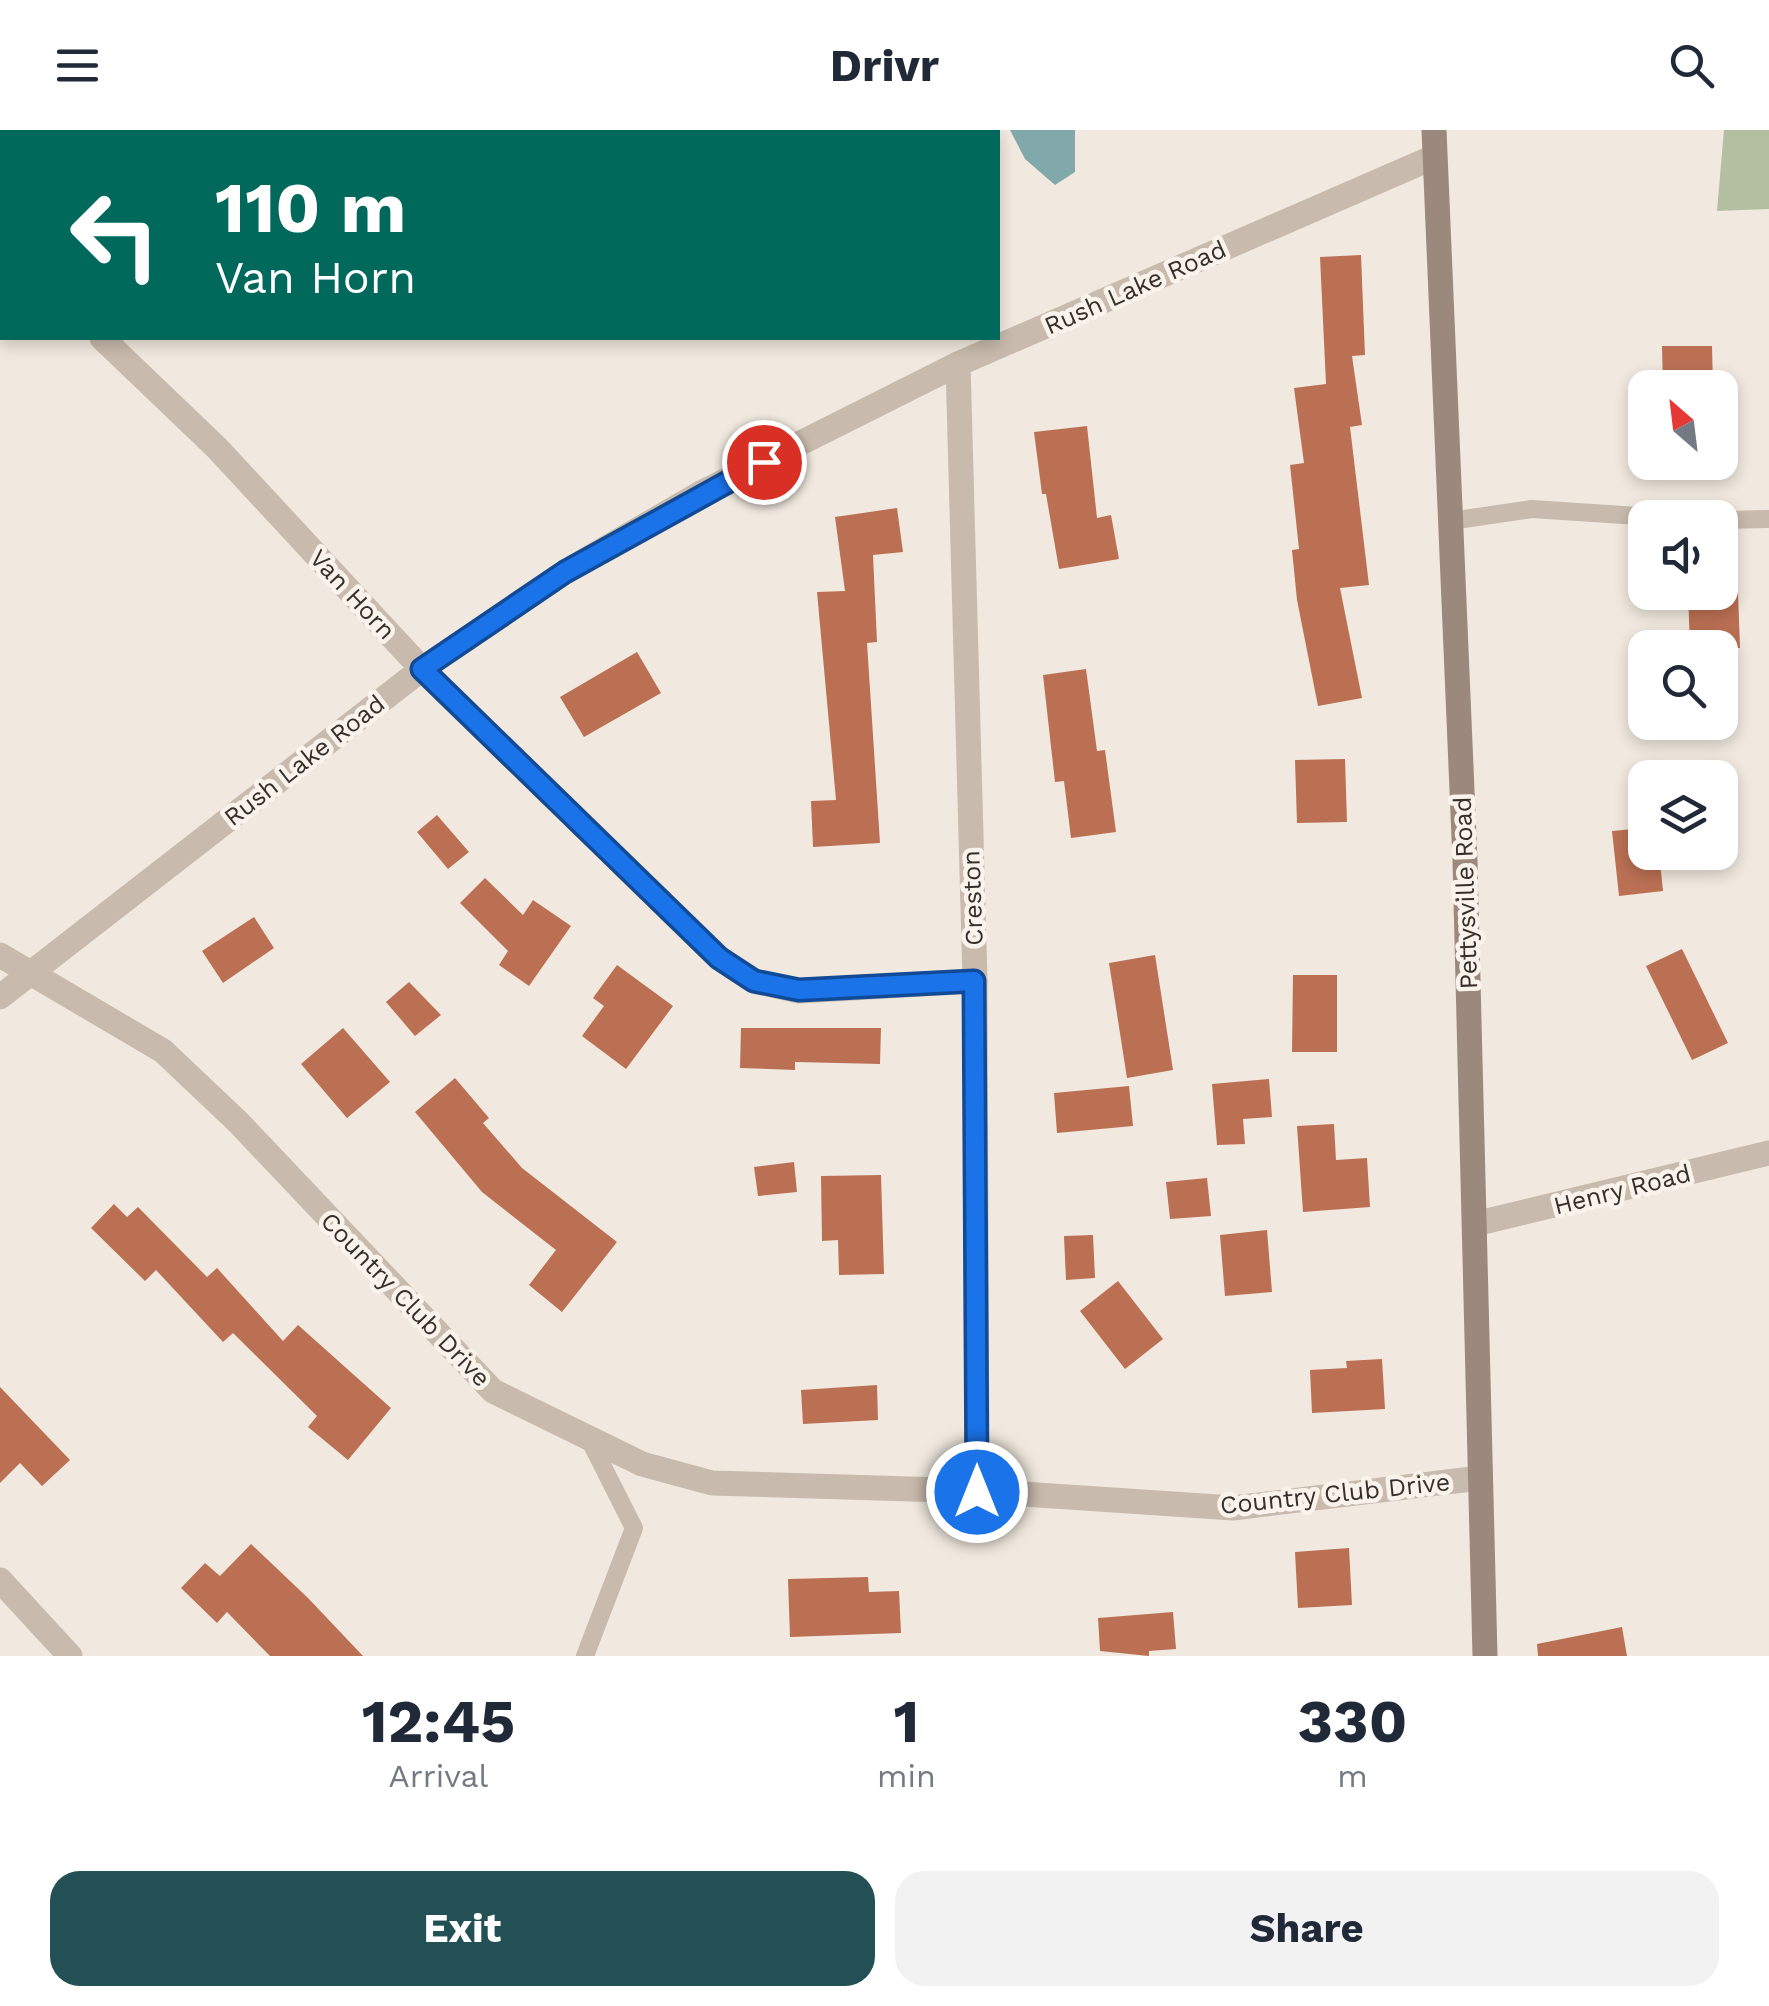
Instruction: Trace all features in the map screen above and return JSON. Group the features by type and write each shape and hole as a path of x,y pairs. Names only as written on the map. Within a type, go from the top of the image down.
{"main road":[{"name":"Pettysville Road","path":"1434,130 1476,1224 1485,1656"}],"street":[{"name":"Rush Lake Road","path":"0,997 422,669 565,572 699,494 958,364 1434,157"},
{"name":"Van Horn","path":"104,340 217,448 422,669 719,958 754,981 799,990 974,981"},
{"name":"Creston","path":"958,364 974,981 977,1492"},
{"name":"Country Club Drive","path":"0,955 162,1052 238,1122 493,1391 642,1464 712,1484 977,1492 1233,1508 1480,1478"},
{"name":"Henry Road","path":"1476,1224 1769,1153"},
{"path":"0,1580 70,1656"}],"lane":[{"path":"1450,522 1532,508 1628,515"},
{"path":"1738,520 1769,519"},
{"path":"585,1656 634,1528 588,1438"}],"green space":[{"path":"1724,130 1769,130 1769,209 1717,211"}],"water":[{"path":"1010,130 1075,130 1075,172 1055,185 1025,159"}],"building":[{"path":"1361,255 1365,355 1352,356 1362,425 1350,427 1369,585 1340,588 1362,698 1318,706 1297,600 1292,550 1299,549 1290,465 1304,463 1294,388 1326,384 1320,257"},
{"path":"1662,346 1712,346 1713,370 1663,370"},
{"path":"1087,426 1097,518 1111,515 1119,559 1059,569 1046,494 1042,494 1034,432"},
{"path":"897,508 903,552 873,555 877,642 867,643 880,843 813,847 811,801 836,800 817,592 845,591 835,517"},
{"path":"1738,592 1740,648 1738,630 1689,630 1689,610 1738,610"},
{"path":"637,652 661,693 584,737 560,697"},
{"path":"1086,669 1097,751 1105,750 1116,832 1071,838 1064,781 1055,782 1043,675"},
{"path":"1345,759 1347,822 1297,823 1295,760"},
{"path":"437,815 469,852 448,869 417,832"},
{"path":"1628,830 1628,870 1661,870 1663,891 1619,896 1612,831"},
{"path":"485,878 523,915 533,900 571,926 529,986 499,965 508,951 460,903"},
{"path":"254,917 274,948 223,983 202,951"},
{"path":"1682,949 1728,1043 1692,1060 1646,966"},
{"path":"1155,955 1173,1070 1127,1078 1109,963"},
{"path":"617,965 673,1006 626,1069 582,1036 604,1006 593,998"},
{"path":"1293,975 1337,975 1337,1052 1292,1052"},
{"path":"409,982 441,1015 415,1036 386,1002"},
{"path":"343,1028 390,1082 347,1118 301,1064"},
{"path":"741,1028 881,1028 880,1064 795,1062 795,1070 740,1068"},
{"path":"455,1078 489,1118 483,1123 522,1168 617,1242 562,1312 529,1285 556,1250 482,1192 415,1112"},
{"path":"1269,1079 1272,1117 1243,1119 1245,1144 1217,1145 1212,1084"},
{"path":"1129,1086 1133,1126 1057,1133 1054,1093"},
{"path":"1334,1124 1336,1160 1367,1158 1370,1207 1303,1212 1297,1126"},
{"path":"794,1162 797,1192 758,1196 754,1167"},
{"path":"881,1175 884,1274 839,1275 838,1240 822,1241 821,1176"},
{"path":"1207,1178 1211,1216 1170,1219 1166,1182"},
{"path":"114,1204 127,1217 138,1207 207,1277 217,1268 283,1341 298,1325 391,1408 348,1460 308,1427 317,1416 233,1333 223,1342 156,1270 145,1281 91,1228"},
{"path":"1267,1230 1272,1292 1225,1296 1220,1235"},
{"path":"1093,1235 1095,1278 1066,1280 1064,1236"},
{"path":"1118,1281 1163,1339 1125,1369 1080,1311"},
{"path":"1382,1359 1385,1409 1312,1413 1310,1370 1347,1368 1346,1361"},
{"path":"877,1385 878,1420 803,1424 801,1390"},
{"path":"0,1387 70,1460 42,1486 20,1463 0,1483"},
{"path":"251,1544 363,1656 270,1656 227,1612 217,1623 181,1588 205,1563 220,1576"},
{"path":"1349,1548 1352,1605 1298,1608 1295,1552"},
{"path":"868,1577 869,1592 899,1591 901,1633 790,1637 788,1579"},
{"path":"1173,1612 1176,1649 1149,1651 1149,1656 1100,1651 1098,1618"},
{"path":"1622,1627 1627,1656 1538,1656 1537,1644"}],"route":[{"path":"764,462 699,494 565,572 422,669 719,958 754,981 799,990 974,981 977,1492"}]}
